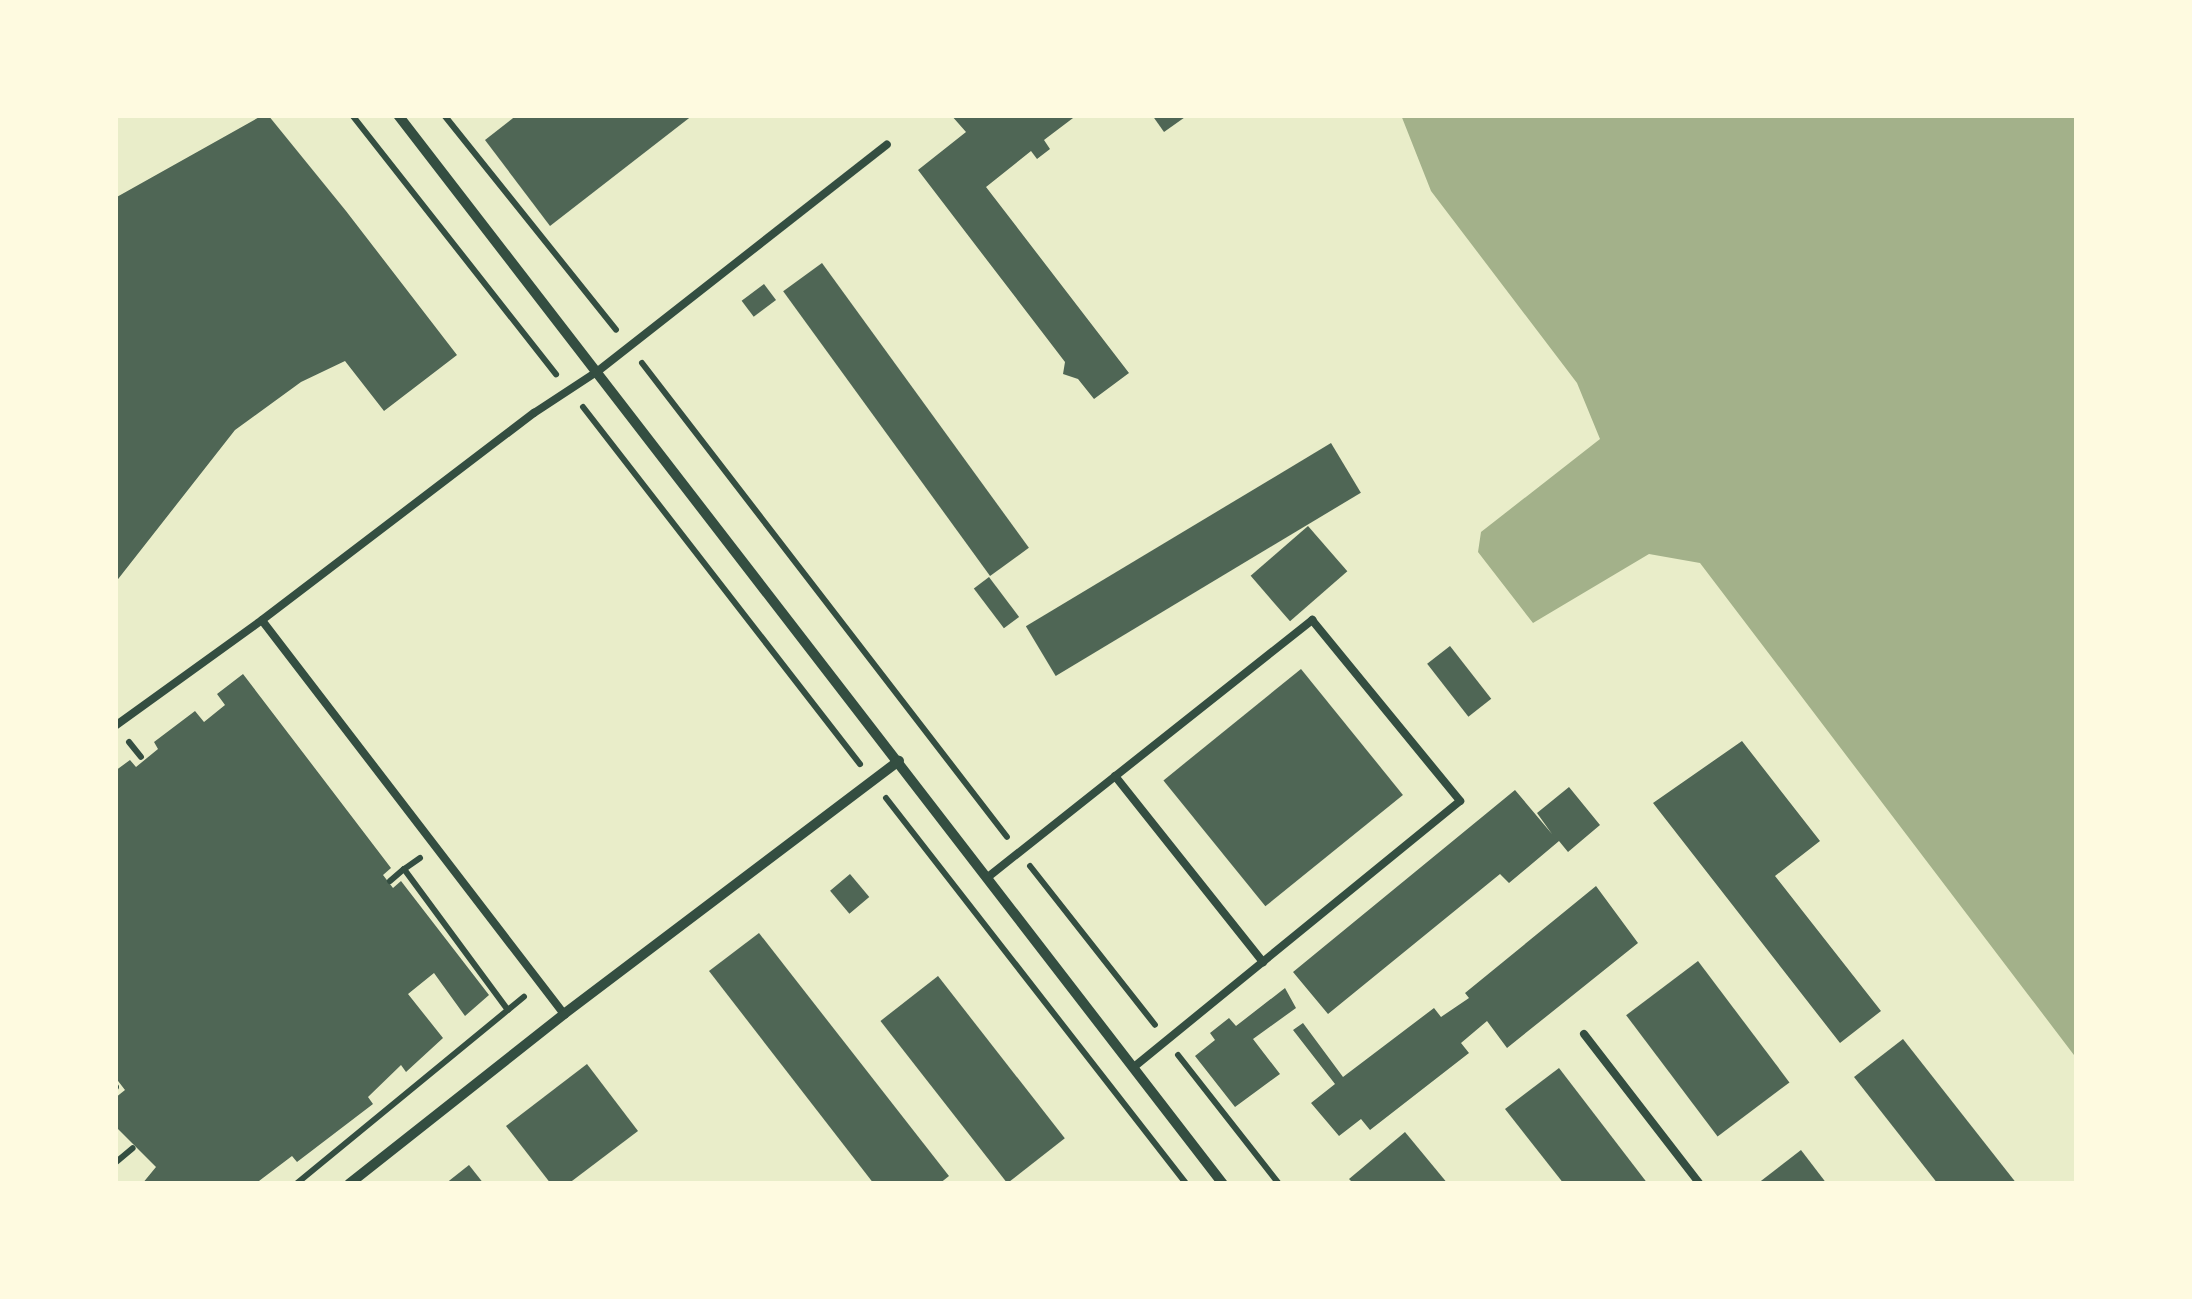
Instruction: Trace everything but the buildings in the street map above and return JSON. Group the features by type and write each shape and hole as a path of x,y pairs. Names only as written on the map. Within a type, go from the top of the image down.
{"street":[{"path":"398,115 1224,1184"},
{"path":"349,1184 564,1014 899,761"}],"lane":[{"path":"115,726 568,388 598,371 887,144"},
{"path":"262,620 564,1014"},
{"path":"988,877 1312,620 1460,801 1134,1067"},
{"path":"1115,776 1263,962"},
{"path":"1584,1034 1700,1184"}],"path":[{"path":"352,115 1186,1184"},
{"path":"444,115 630,346 1279,1184"},
{"path":"390,881 435,846"},
{"path":"404,869 508,1010"},
{"path":"296,1184 541,984"},
{"path":"115,1163 133,1148"}],"shaded area":[{"path":"1401,115 2077,115 2077,1059 1700,563 1649,554 1533,623 1478,552 1481,532 1600,439 1577,383 1431,191"}]}
